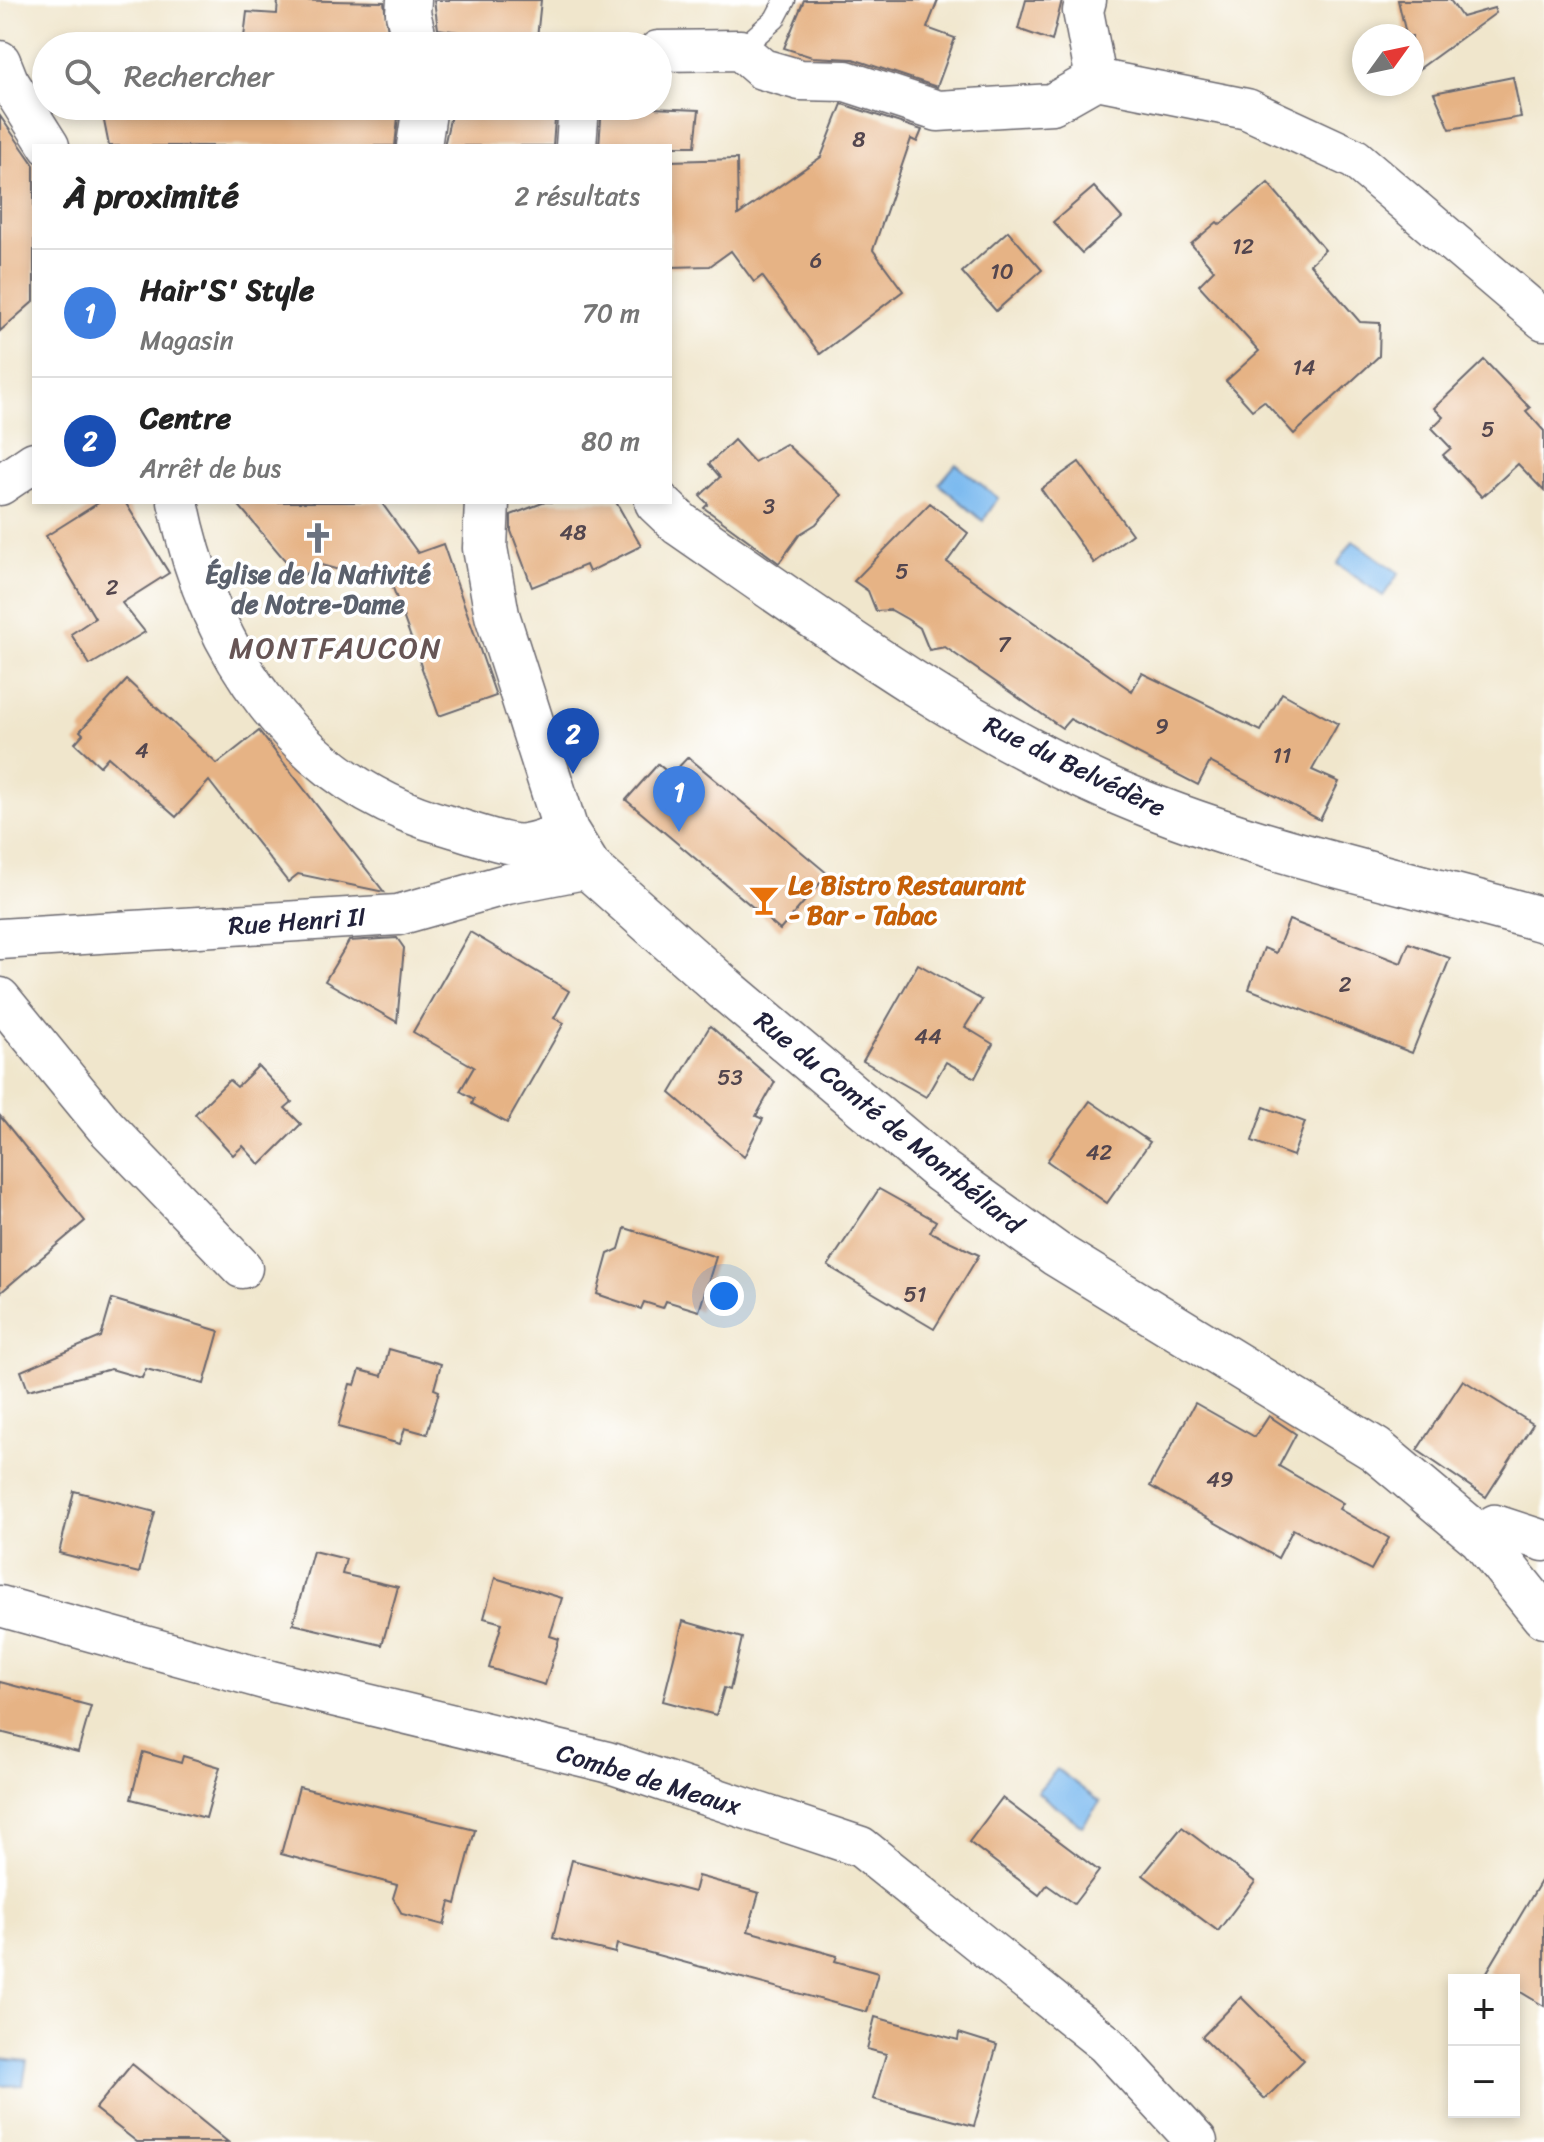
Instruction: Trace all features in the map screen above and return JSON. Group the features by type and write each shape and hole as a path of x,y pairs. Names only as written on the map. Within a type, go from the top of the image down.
{"street":[{"path":"409,0 408,13 413,32"},
{"path":"1086,0 1083,11 1096,79"},
{"path":"672,51 740,50 762,69 800,80 846,81 938,111 1052,104 1096,79 1247,109 1355,159 1544,320"},
{"path":"0,61 8,81 32,119"},
{"path":"33,120 48,144"},
{"path":"419,144 423,120"},
{"path":"576,144 578,120"},
{"path":"0,485 32,463"},
{"path":"178,504 188,549 220,631 267,709 335,774 423,819 522,845 566,831"},
{"name":"Rue du Comté de Montbéliard","path":"487,504 485,548 497,615 566,831 589,868 725,989 941,1171 1056,1254 1376,1450 1481,1538 1544,1616"},
{"name":"Rue du Belvédère","path":"659,504 680,524 838,634 943,701 1101,785 1180,817 1261,843 1544,920"},
{"name":"Rue Henri II","path":"0,939 398,915 507,884 589,868"},
{"path":"0,998 105,1126 242,1268"},
{"path":"1481,1538 1495,1525 1544,1541"},
{"name":"Combe de Meaux","path":"0,1606 275,1682 607,1762 861,1847 1106,2044 1197,2142"}],"lane":[{"path":"740,50 775,19 785,0"}],"water":[{"path":"956,464 998,498 983,521 939,484"},
{"path":"1353,541 1399,573 1383,596 1337,564"},
{"path":"1057,1769 1100,1802 1082,1826 1037,1792"},
{"path":"0,2058 27,2061 23,2085 0,2086"}],"building":[{"path":"278,0 384,2 388,32 245,32 247,12 277,14"},
{"path":"434,0 541,0 538,32 438,29"},
{"path":"804,0 938,0 927,28 955,38 937,87 853,59 812,57 784,48"},
{"path":"1026,0 1062,0 1052,41 1018,29"},
{"path":"1398,0 1450,0 1462,17 1494,8 1496,13 1424,65 1424,24 1404,24"},
{"path":"1513,77 1521,117 1450,129 1434,93"},
{"path":"842,104 922,130 917,142 911,139 873,250 903,291 820,354 762,276 754,282 731,251 710,266 672,267 672,161 737,159 738,215 821,157"},
{"path":"672,109 699,110 695,146 599,144 601,120 672,120"},
{"path":"0,116 32,162 32,303 0,331"},
{"path":"104,120 398,120 395,144 109,144"},
{"path":"450,120 555,120 553,144 444,144"},
{"path":"1268,183 1325,250 1310,264 1360,322 1380,323 1379,356 1294,434 1264,401 1252,410 1226,381 1259,351 1199,285 1214,270 1191,244 1217,222 1220,225"},
{"path":"1094,187 1122,218 1082,253 1053,222"},
{"path":"1008,231 1042,270 996,311 962,272"},
{"path":"1484,360 1530,408 1526,411 1544,431 1544,491 1518,464 1482,497 1443,455 1451,448 1432,428 1443,417 1434,408"},
{"path":"734,440 754,462 786,444 842,495 816,524 800,534 779,563 704,508 708,504 700,496 720,477 709,464"},
{"path":"1079,462 1132,534 1094,563 1041,489"},
{"path":"930,503 968,533 947,562 1132,691 1142,673 1261,731 1282,693 1338,724 1312,770 1339,782 1320,820 1210,762 1198,785 1070,719 1062,728 945,647 929,650 920,628 907,619 891,610 876,611 868,591 854,581"},
{"path":"97,504 126,504 169,573 122,603 145,632 90,665 71,634 95,618 46,536"},
{"path":"238,504 382,504 418,553 443,544 496,696 439,716 388,574 339,570 318,564 300,578"},
{"path":"540,504 617,504 641,546 589,572 586,565 532,587 511,531 511,515"},
{"path":"127,680 217,764 259,731 384,892 298,874 288,882 209,781 176,817 108,757 100,766 75,743 83,734 80,731"},
{"path":"688,757 828,874 780,930 626,800 658,764 671,775"},
{"path":"1289,920 1401,963 1409,943 1450,958 1412,1053 1249,989 1264,948 1276,953"},
{"path":"470,932 569,991 554,1018 564,1023 507,1123 472,1104 474,1099 460,1091 474,1067 413,1032"},
{"path":"397,938 404,948 397,1022 325,981 349,941"},
{"path":"918,964 982,1000 965,1027 993,1044 975,1078 946,1062 926,1097 863,1061"},
{"path":"710,1026 775,1082 756,1116 763,1119 744,1157 670,1093"},
{"path":"258,1066 292,1102 285,1108 301,1124 260,1165 243,1146 233,1155 195,1114 229,1080 237,1087"},
{"path":"1090,1101 1150,1142 1107,1203 1047,1161"},
{"path":"1264,1107 1305,1122 1293,1156 1252,1141"},
{"path":"0,1116 85,1221 0,1293"},
{"path":"879,1189 936,1221 930,1232 979,1255 934,1329 828,1266"},
{"path":"625,1228 716,1257 699,1311 666,1301 663,1308 644,1302 641,1309 597,1294 608,1254 619,1249"},
{"path":"112,1299 219,1331 204,1384 146,1369 142,1378 111,1369 28,1390 21,1371 101,1337"},
{"path":"389,1349 441,1364 434,1389 439,1391 427,1434 405,1428 400,1444 338,1427 350,1384 355,1385 360,1370 382,1376"},
{"path":"1463,1380 1533,1424 1486,1497 1417,1450"},
{"path":"1195,1403 1255,1437 1269,1416 1296,1434 1279,1466 1343,1503 1339,1509 1389,1538 1371,1570 1293,1529 1278,1558 1150,1486"},
{"path":"74,1491 155,1512 139,1573 59,1553"},
{"path":"313,1551 346,1559 342,1574 398,1587 382,1645 293,1624"},
{"path":"495,1578 562,1598 550,1636 559,1639 545,1685 489,1668 502,1623 484,1618"},
{"path":"683,1621 742,1638 730,1690 724,1688 716,1715 663,1701"},
{"path":"0,1682 91,1706 78,1752 0,1732"},
{"path":"143,1752 181,1763 183,1756 220,1767 206,1818 131,1799"},
{"path":"299,1787 475,1830 456,1904 450,1902 444,1925 402,1914 393,1898 397,1885 281,1854"},
{"path":"1002,1798 1099,1871 1074,1904 1047,1885 1039,1895 969,1842"},
{"path":"1182,1827 1255,1882 1218,1931 1143,1875"},
{"path":"572,1860 694,1892 698,1876 759,1893 748,1931 837,1956 835,1961 878,1973 867,2012 617,1944 615,1953 553,1938"},
{"path":"1544,1876 1544,2006 1520,1992 1520,1974 1487,1972"},
{"path":"1241,1997 1304,2060 1265,2099 1202,2037"},
{"path":"875,2017 958,2040 959,2033 997,2045 974,2126 873,2099 886,2054 867,2049"},
{"path":"132,2064 228,2142 137,2142 95,2109"}],"place":[{"name":"Église de la Nativité de Notre-Dame","path":"318,538"},
{"name":"Centre","path":"573,774"},
{"name":"Hair'S' Style","path":"679,832"},
{"name":"Le Bistro Restaurant - Bar - Tabac","path":"764,900"}],"district":[{"name":"MONTFAUCON","path":"336,648"}]}
